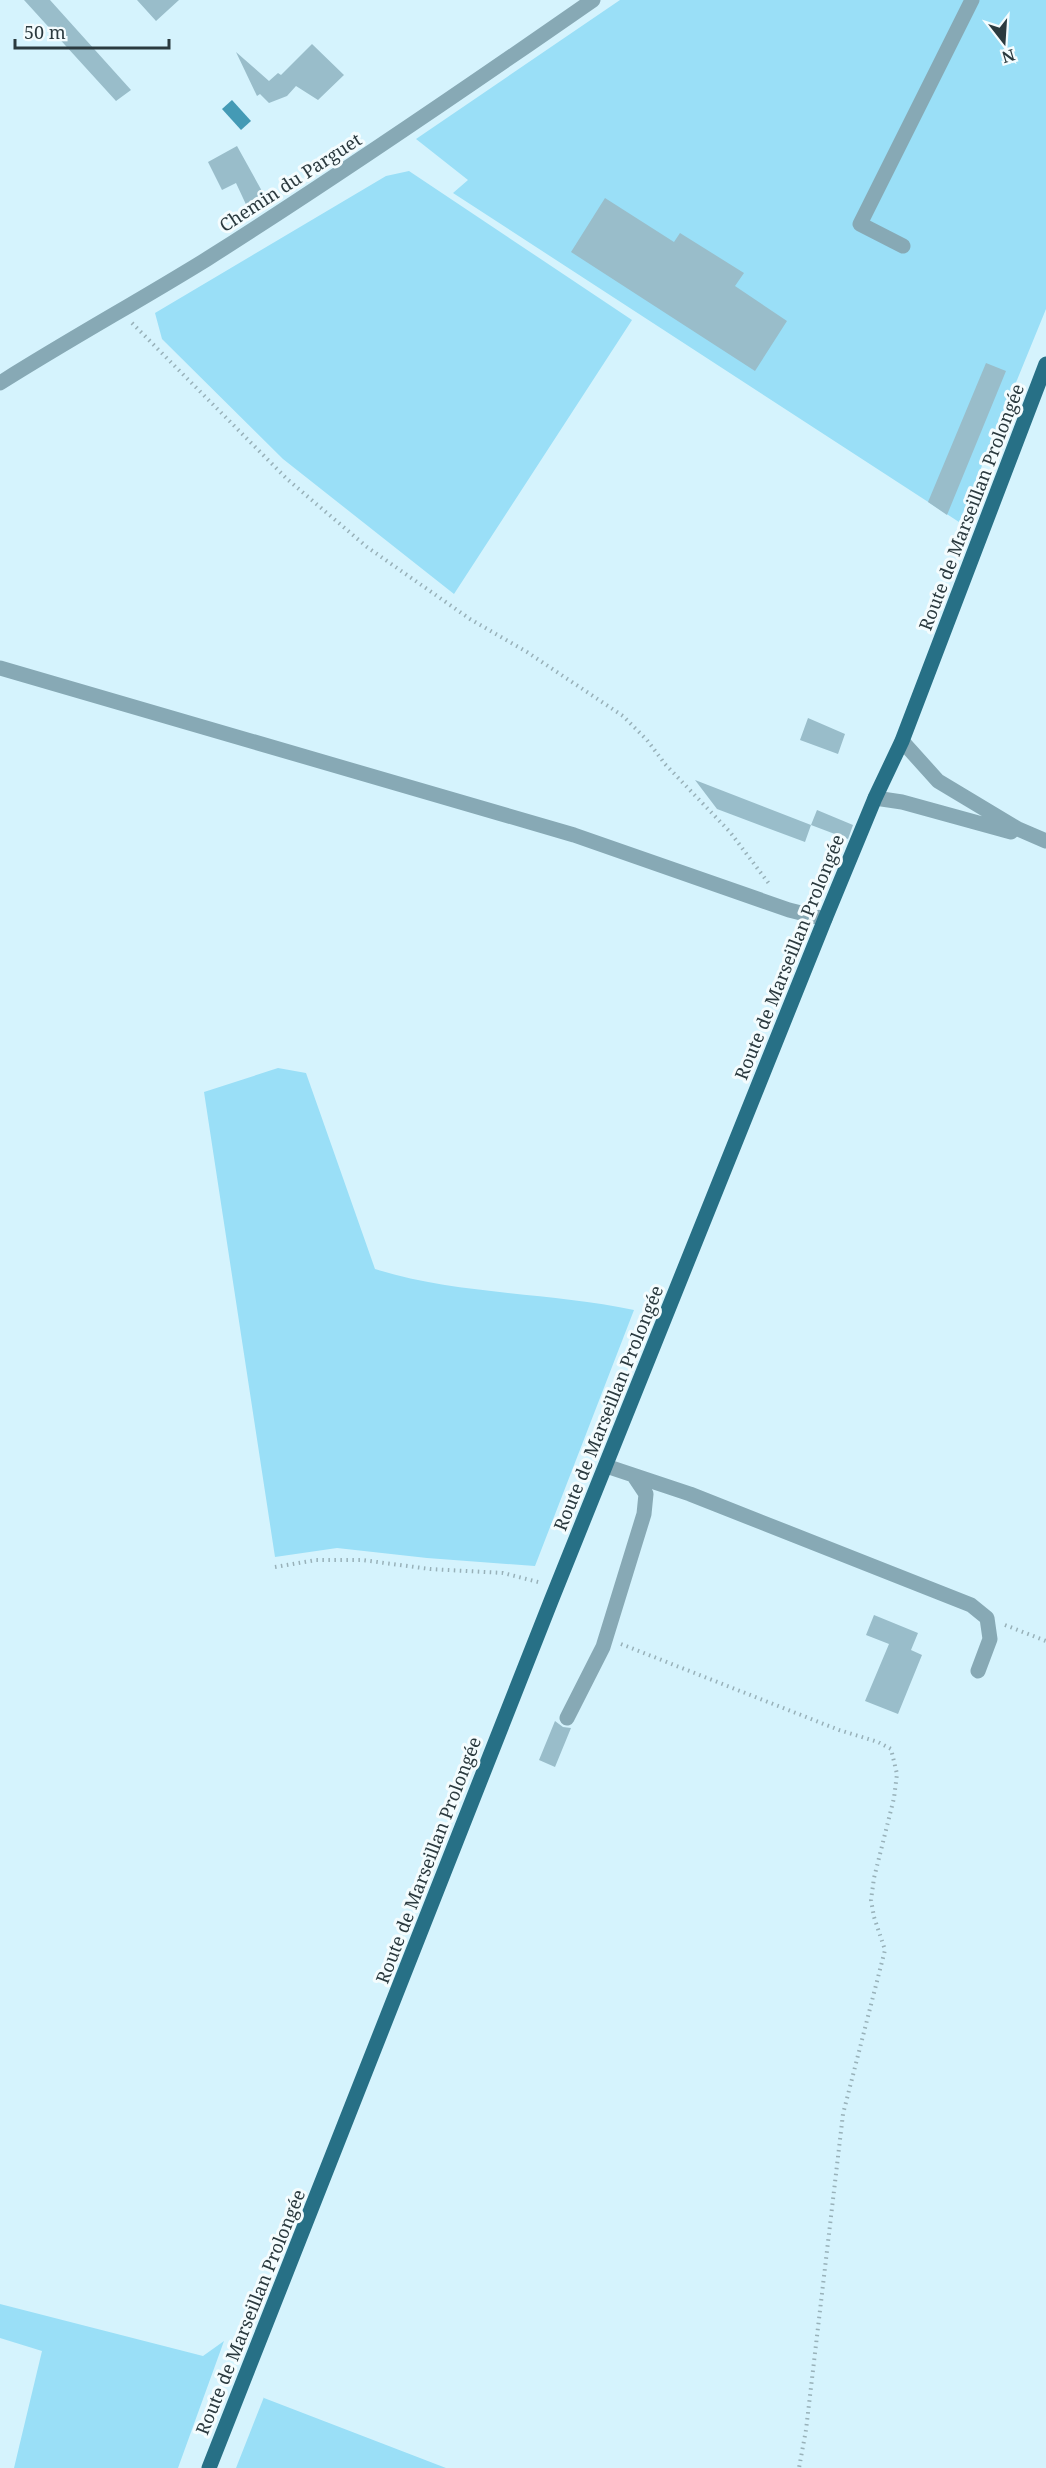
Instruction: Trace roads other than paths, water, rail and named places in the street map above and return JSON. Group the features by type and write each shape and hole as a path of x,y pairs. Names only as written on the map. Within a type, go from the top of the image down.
{"main road":[{"name":"Route de Marseillan Prolongée","path":"209,2468 557,1588 825,920 875,798 902,741 1046,364"}],"street":[{"name":"Chemin du Parguet","path":"0,383 205,260 377,150 593,0"},
{"path":"903,246 860,224 972,0"},
{"path":"0,668 574,835 789,910 825,920"},
{"path":"902,741 938,781 1018,829 1046,842"},
{"path":"875,798 940,811 1046,842"},
{"path":"606,1466 690,1494 971,1605 987,1618 990,1639 978,1671"},
{"path":"567,1718 603,1647 644,1514 646,1494 634,1476"}]}
